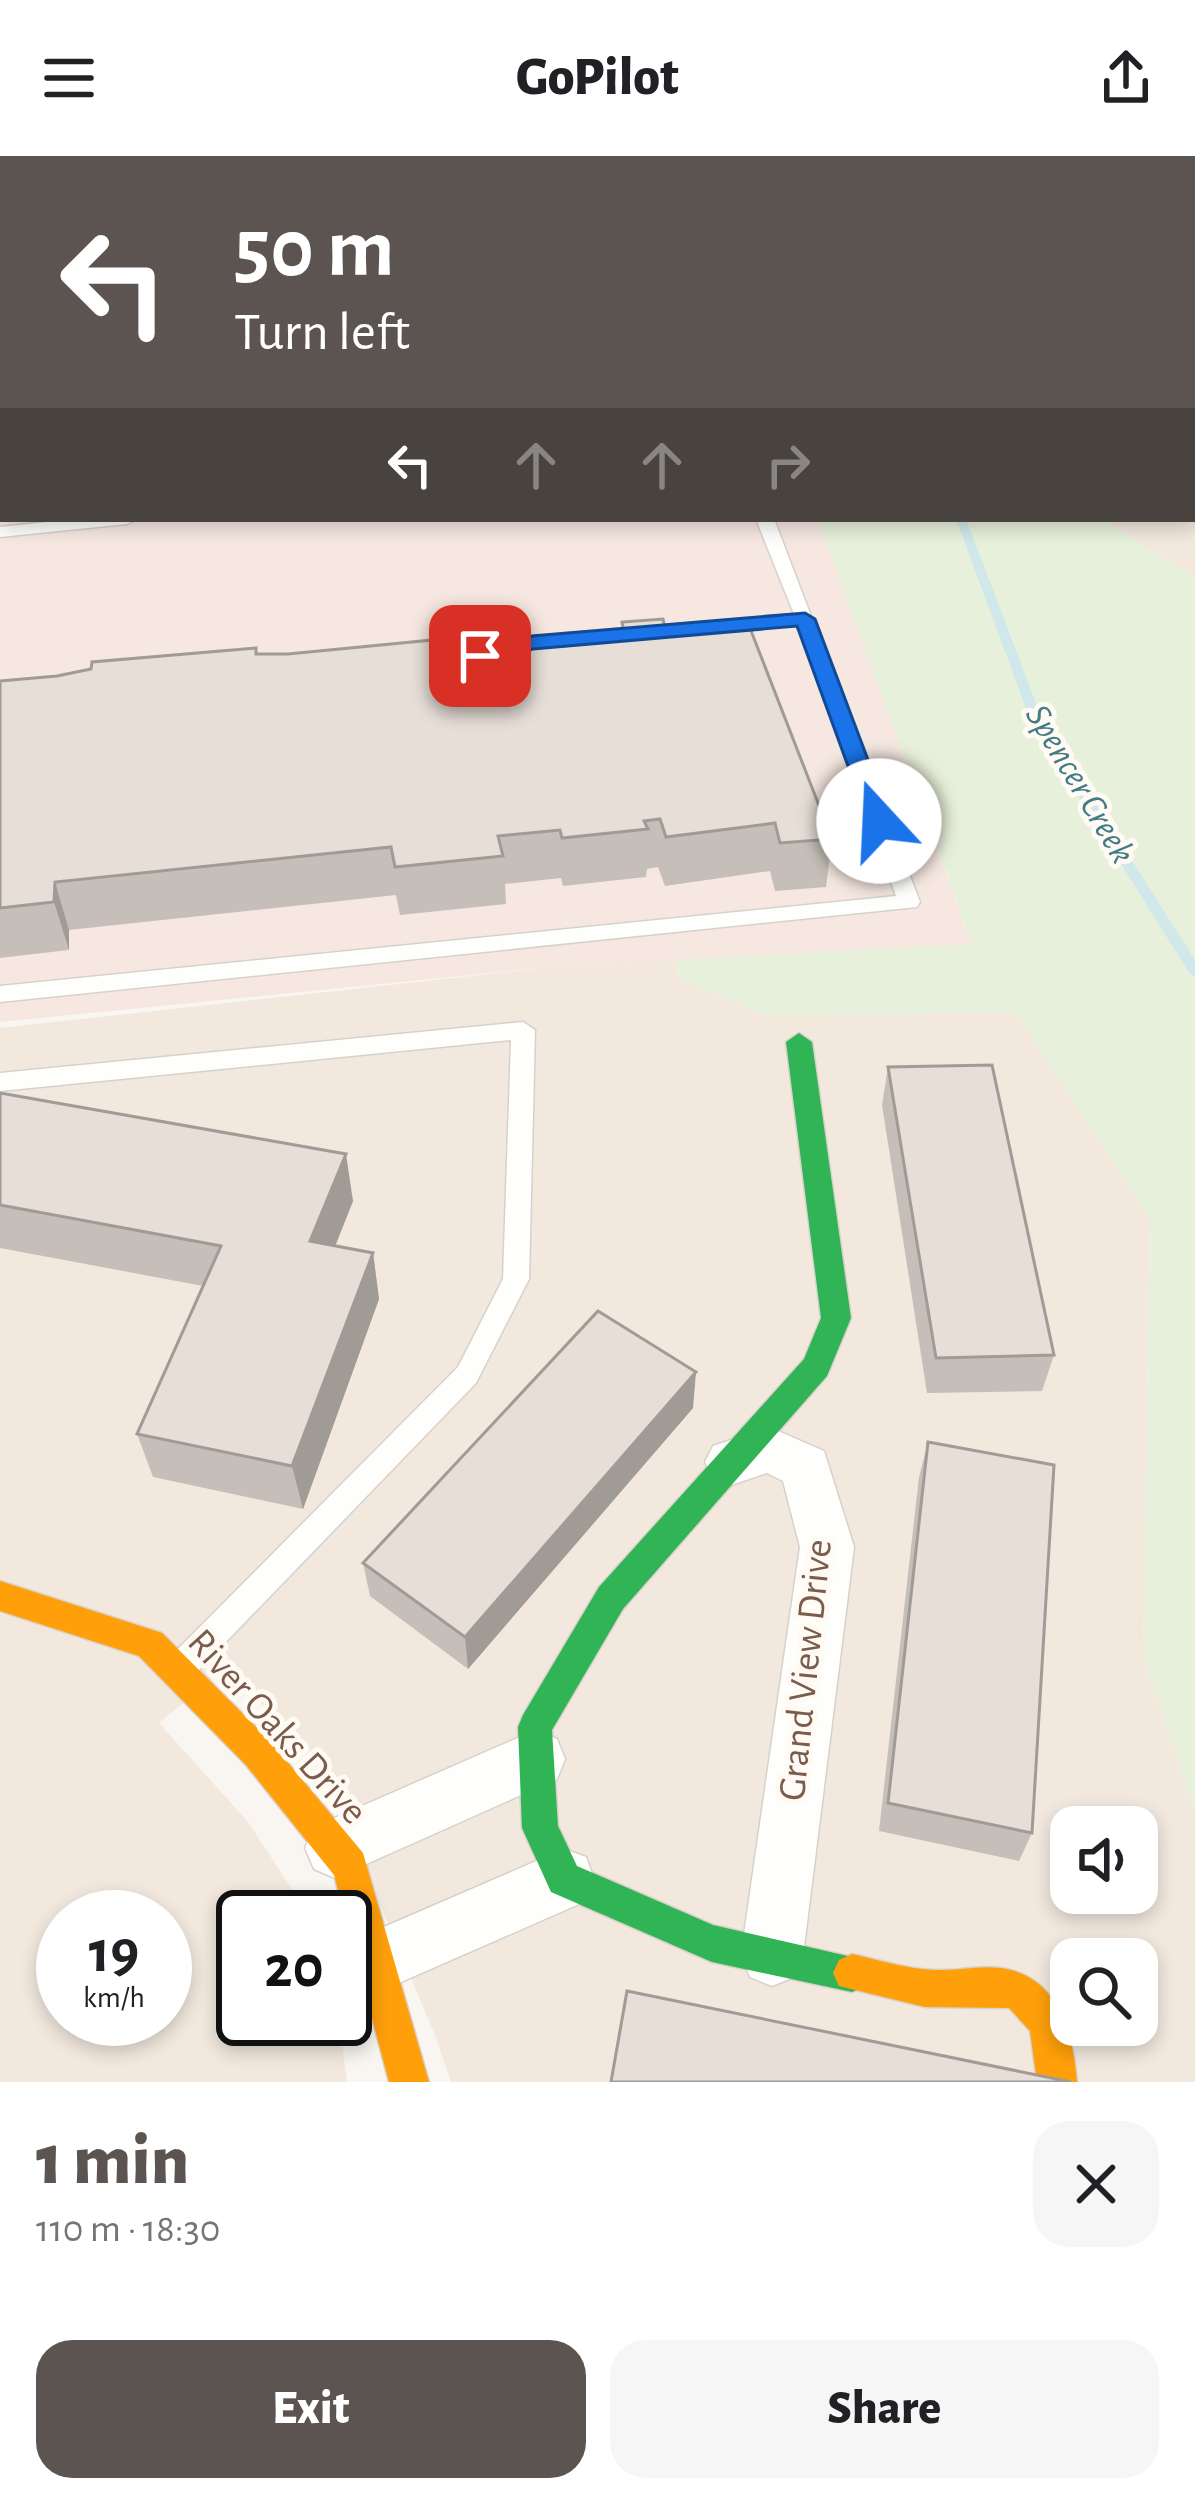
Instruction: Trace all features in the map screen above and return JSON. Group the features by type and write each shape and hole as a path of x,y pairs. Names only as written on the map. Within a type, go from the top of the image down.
{"street":[{"path":"799,1042 836,1318 816,1367 611,1598 535,1726 540,1828 564,1879 712,1943 928,1989 1004,1987 1020,1993 1043,2015 1056,2046 1057,2082"},
{"name":"Grand View Drive","path":"731,1462 769,1450 806,1467 827,1546 772,1955"},
{"name":"River Oaks Drive","path":"0,1596 149,1644 258,1754 350,1866 409,2082"},
{"path":"335,1848 536,1759"},
{"path":"376,1962 564,1879"}],"lane":[{"path":"0,532 98,522"},
{"path":"0,994 909,902 766,522"},
{"path":"470,658 805,619"},
{"path":"709,649 730,626"},
{"path":"0,1082 523,1030 516,1279 467,1375 177,1671"}],"shaded area":[{"path":"0,522 819,522 972,945 563,966 0,1022"},
{"path":"1107,522 1195,522 1195,577"},
{"path":"676,960 679,979 768,1016 1017,1013 1150,1219 1143,1655 1195,1811 1195,2082 451,2082 318,1758 225,1668 159,1723 248,1822 292,1890 216,1890 216,2046 342,2046 347,2082 0,2082 0,1028 563,966"}],"green space":[{"path":"819,522 1107,522 1195,577 1195,1811 1143,1655 1150,1219 1017,1013 768,1016 679,979 676,960 972,944"}],"building":[{"path":"663,619 666,632 748,623 832,839 780,843 775,823 666,837 660,819 644,821 648,829 562,838 560,830 498,836 503,856 395,867 391,847 55,882 54,902 0,908 0,681 91,669 92,662 256,648 256,654 288,654 474,636 476,651 625,638 622,622"},
{"path":"992,1065 1054,1355 936,1358 888,1067"},
{"path":"0,1093 346,1154 310,1241 373,1253 292,1466 137,1434 221,1246 0,1205"},
{"path":"598,1311 696,1372 465,1637 363,1563"},
{"path":"928,1442 1054,1465 1032,1833 888,1803"},
{"path":"627,1991 1071,2082 611,2082"}],"waterway":[{"name":"Spencer Creek","path":"962,522 1036,719 1195,971"}],"traffic: fast":[{"path":"799,1042 836,1318 816,1367 611,1598 535,1727 540,1828 564,1879 712,1943 852,1973"}],"traffic: slow":[{"path":"0,1596 150,1644 258,1753 350,1866 409,2082"},
{"path":"852,1973 925,1988 1017,1991 1029,1998 1046,2022 1057,2082"}],"route":[{"path":"480,656 532,642 805,619 879,821"}]}
